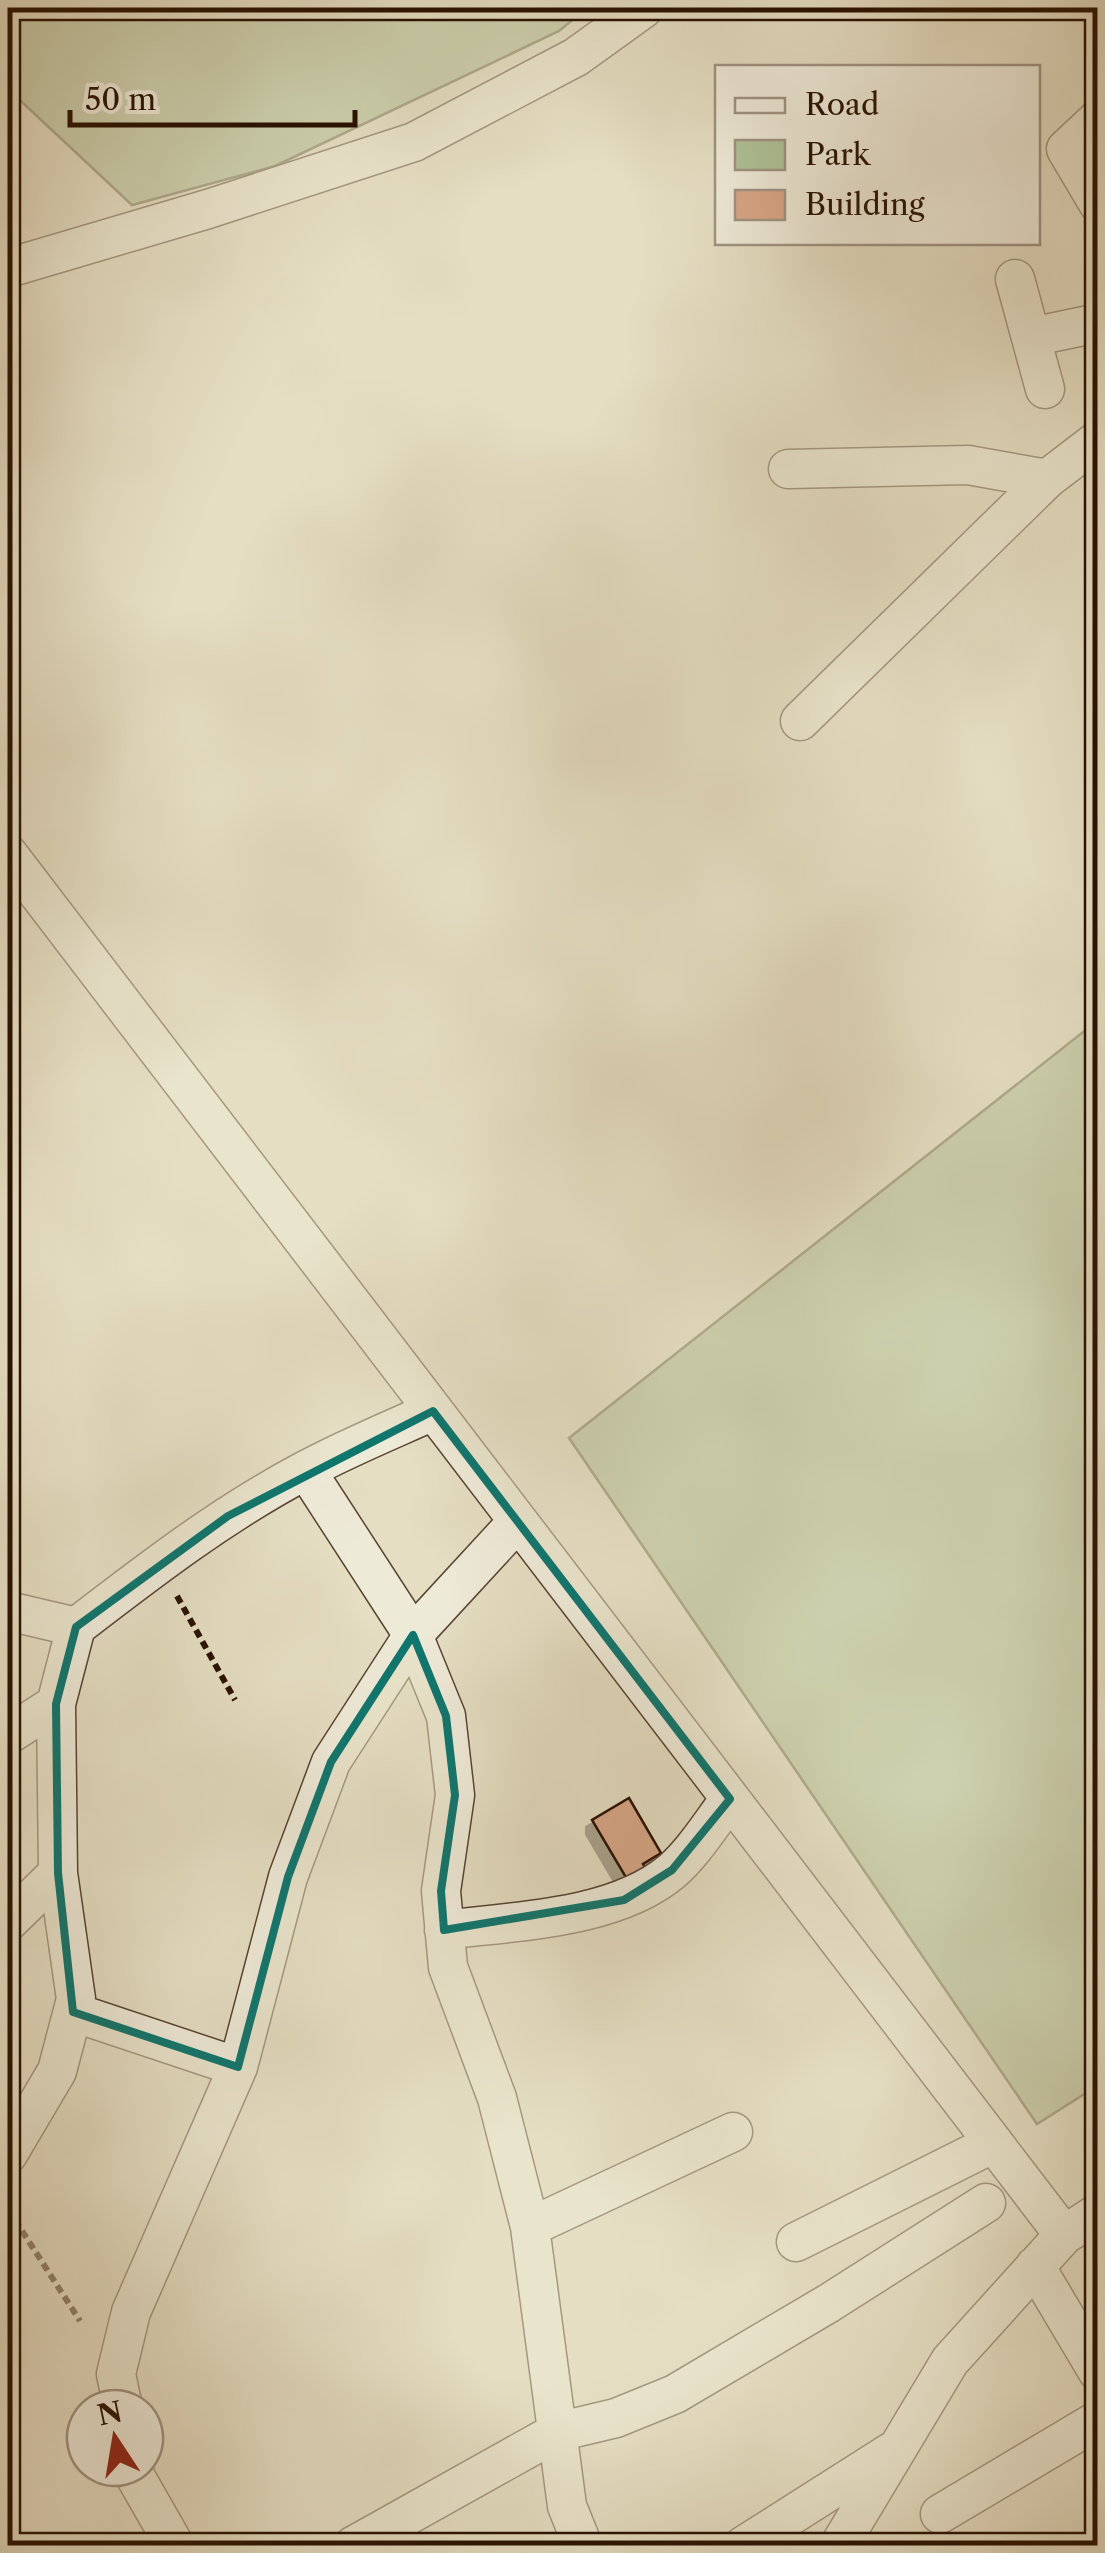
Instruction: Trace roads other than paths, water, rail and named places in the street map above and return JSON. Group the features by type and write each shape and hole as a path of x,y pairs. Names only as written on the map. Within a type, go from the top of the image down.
{"street":[{"path":"8,268 414,142 576,57 644,8"},
{"path":"1098,119 1066,149 1098,203"},
{"path":"1016,279 1045,389"},
{"path":"1031,337 1098,323"},
{"path":"800,721 1047,479 1098,440"},
{"path":"788,469 968,465 1047,479"},
{"path":"8,854 1064,2235"},
{"path":"8,2154 57,2071 76,1999 58,1873 56,1704 76,1627 228,1516 306,1470 433,1411"},
{"path":"306,1470 412,1635 446,1716 456,1795 441,1891 448,1968 497,2098 530,2227 567,2506 583,2546"},
{"path":"119,2388 116,2374 131,2312 238,2067 288,1877 331,1762 412,1635 518,1521"},
{"path":"8,1611 76,1627"},
{"path":"8,1735 56,1704"},
{"path":"444,1930 546,1917 624,1900 672,1870 730,1799"},
{"path":"8,1922 58,1873"},
{"path":"73,2012 238,2067"},
{"path":"530,2227 733,2132"},
{"path":"796,2242 994,2143"},
{"path":"354,2546 557,2432 616,2418 675,2394 829,2303 986,2203"},
{"path":"839,2546 950,2361 1064,2235 1098,2214"},
{"path":"1035,2266 1098,2372"},
{"path":"940,2514 1098,2420"},
{"path":"743,2546 898,2448"},
{"path":"145,2488 176,2546"}]}
